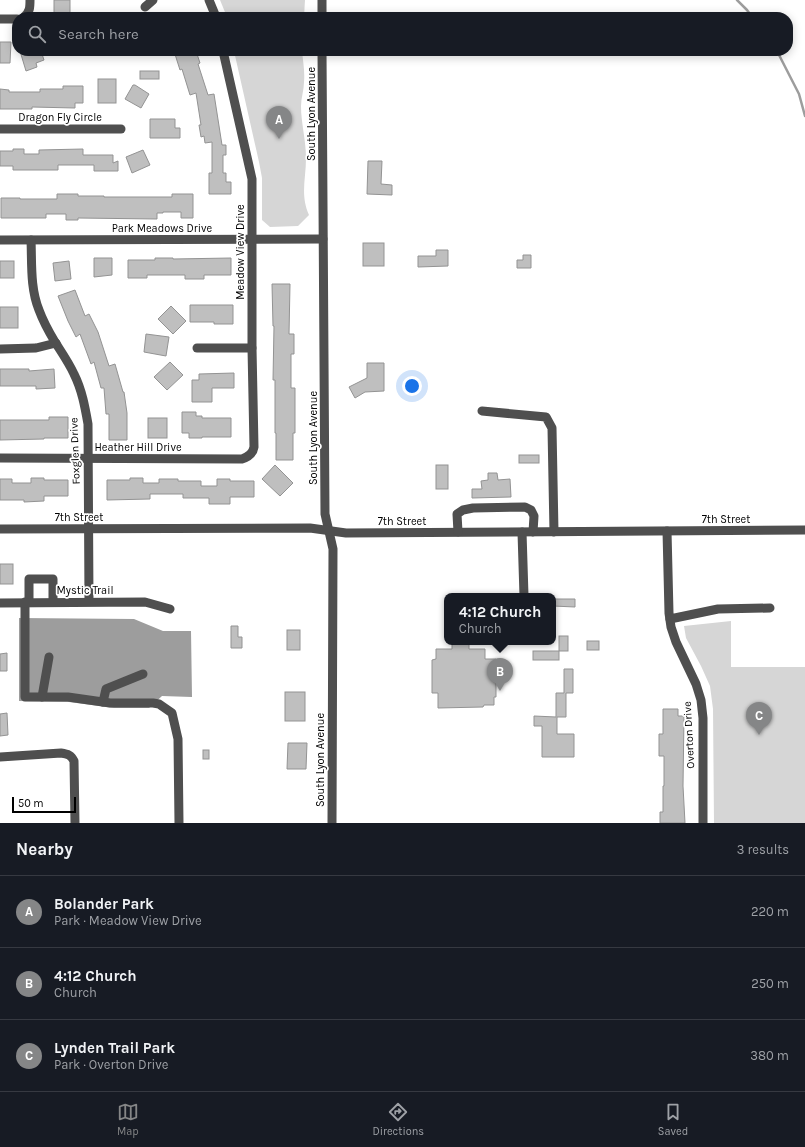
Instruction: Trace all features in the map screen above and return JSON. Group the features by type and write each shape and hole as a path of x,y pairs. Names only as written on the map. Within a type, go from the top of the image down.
{"street":[{"path":"27,12 30,9 30,0"},
{"path":"145,7 153,0"},
{"path":"209,0 214,12"},
{"path":"322,0 322,12"},
{"path":"0,20 12,18"},
{"name":"Meadow View Drive","path":"224,56 252,179 252,348 254,447 250,454"},
{"name":"South Lyon Avenue","path":"322,56 325,514 334,555 332,823"},
{"name":"Dragon Fly Circle","path":"0,129 121,129"},
{"name":"Park Meadows Drive","path":"0,240 324,239"},
{"name":"Foxglen Drive","path":"31,240 32,278 38,308 56,343 75,374 81,391 88,424 89,601"},
{"path":"0,349 36,348 56,343"},
{"path":"197,348 252,348"},
{"path":"482,411 546,417 552,428 554,532"},
{"name":"Heather Hill Drive","path":"0,458 242,459 250,454"},
{"path":"458,532 457,514 463,510 473,508 525,507 531,510 534,516 533,532"},
{"name":"7th Street","path":"0,529 310,528 346,533 805,530"},
{"name":"Overton Drive","path":"667,531 671,627 676,642 696,684 701,700 703,718 703,823"},
{"path":"522,532 524,593"},
{"path":"54,602 53,579 29,580 27,602 25,697 68,698 122,703 153,703 158,704 172,713 178,739 179,823"},
{"name":"Mystic Trail","path":"0,603 89,601 145,602 170,609"},
{"path":"670,619 718,609 770,608"},
{"path":"42,697 49,658"},
{"path":"103,702 106,689 143,674"},
{"path":"0,757 61,754 71,756 74,761 75,823"}],"shaded area":[{"path":"220,0 305,0 304,12 225,12"},
{"path":"235,56 303,56 304,88 301,112 306,158 304,194 306,208 309,215 298,226 270,227 262,220 262,178"},
{"path":"19,618 134,619 163,631 191,631 192,697 162,696 149,708 114,708 69,702 19,701"},
{"path":"731,621 731,667 805,667 805,823 714,823 713,709 710,686 686,638 684,626"}],"building":[{"path":"54,0 70,0 70,12 54,12"},
{"path":"0,42 11,42 10,63 0,63"},
{"path":"22,56 43,56 44,60 36,63 37,67 26,71"},
{"path":"176,56 198,56 200,63 198,64 208,95 214,94 222,145 226,145 226,155 223,155 223,173 226,173 226,182 231,182 231,194 209,194 209,173 212,173 212,142 205,143 204,136 201,137 199,125 201,125 196,93 190,95 182,69 180,70"},
{"path":"140,71 159,71 159,79 140,79"},
{"path":"98,79 116,79 116,103 98,103"},
{"path":"133,85 149,94 141,108 125,99"},
{"path":"63,86 83,86 83,103 75,103 75,108 32,107 32,109 0,109 0,89 9,90 9,92 40,92 40,89 63,89"},
{"path":"150,119 175,119 175,128 180,128 180,138 150,138"},
{"path":"13,149 24,149 24,154 39,154 39,150 83,149 83,155 113,155 113,163 118,161 118,171 94,171 94,165 58,165 58,170 13,170 13,166 0,166 0,151 13,151"},
{"path":"143,150 150,165 132,173 126,157"},
{"path":"368,161 382,161 381,184 392,185 392,195 367,194"},
{"path":"57,194 78,194 78,196 104,197 172,197 172,194 193,194 193,218 181,218 181,212 163,212 157,213 157,219 78,218 78,220 66,220 66,214 46,214 46,218 1,218 1,198 57,199"},
{"path":"363,243 384,243 384,266 363,266"},
{"path":"436,250 448,250 448,266 418,267 418,256 436,256"},
{"path":"523,255 531,255 531,268 517,268 517,260 523,260"},
{"path":"94,258 112,258 112,275 94,277"},
{"path":"155,258 231,258 231,275 204,275 204,279 185,279 185,275 147,275 147,278 128,278 128,260 155,260"},
{"path":"0,261 14,261 14,278 0,278"},
{"path":"69,261 71,279 55,281 53,263"},
{"path":"272,284 290,284 289,334 294,334 294,354 291,354 291,388 295,388 295,433 293,433 293,460 276,460"},
{"path":"75,290 85,316 89,314 98,332 109,366 115,364 124,392 127,413 127,440 109,440 109,414 106,414 104,388 101,388 94,362 91,364 80,334 76,337 58,296"},
{"path":"190,305 233,305 233,324 190,322"},
{"path":"171,306 186,321 173,334 158,319"},
{"path":"0,307 18,307 18,328 0,328"},
{"path":"146,334 169,337 166,356 144,352"},
{"path":"170,362 183,375 167,390 154,377"},
{"path":"367,363 384,363 384,391 365,392 355,398 349,387 367,378"},
{"path":"0,369 29,369 29,371 54,369 55,388 36,389 36,386 0,386"},
{"path":"234,373 234,388 212,388 212,402 192,402 192,380 199,380 199,374"},
{"path":"182,412 196,412 196,416 202,416 202,418 231,418 231,437 189,438 189,433 182,433"},
{"path":"49,417 68,417 68,438 0,440 0,420 49,420"},
{"path":"148,418 167,418 167,438 148,438"},
{"path":"519,455 539,455 539,463 519,463"},
{"path":"275,465 293,483 280,496 262,479"},
{"path":"436,465 448,465 448,489 436,489"},
{"path":"488,473 497,473 498,480 510,479 511,497 472,498 472,489 482,489 481,481 488,480"},
{"path":"31,478 44,478 44,480 68,480 68,496 44,496 44,501 24,502 24,500 0,500 0,479 12,479 12,483 31,483"},
{"path":"130,478 143,478 143,483 159,483 159,479 201,481 201,486 217,486 217,479 230,479 230,481 254,481 254,497 230,497 230,504 209,504 209,498 183,498 183,494 150,494 150,499 107,500 107,480 130,480"},
{"path":"0,564 13,564 13,584 0,584"},
{"path":"556,599 575,599 575,607 556,606"},
{"path":"231,626 238,626 238,637 242,637 242,648 231,648"},
{"path":"287,630 300,630 300,650 287,650"},
{"path":"559,636 568,636 568,651 559,651"},
{"path":"587,641 599,641 599,650 587,650"},
{"path":"452,645 469,645 469,649 485,649 485,659 496,659 496,697 494,697 494,705 484,705 483,707 438,708 438,693 432,693 432,660 436,659 436,649 452,649"},
{"path":"533,651 559,651 559,660 533,660"},
{"path":"7,653 7,671 0,671 0,654"},
{"path":"564,669 573,669 573,693 566,693 566,717 557,717 557,734 574,734 574,757 542,757 542,726 534,726 534,716 556,717 556,693 564,693"},
{"path":"285,692 305,692 305,721 285,721"},
{"path":"663,709 678,709 678,716 684,716 683,786 685,823 660,823 660,812 663,812 664,756 659,756 659,734 663,734"},
{"path":"7,713 8,735 0,736 0,714"},
{"path":"288,743 307,743 306,769 287,769"},
{"path":"203,750 209,750 209,759 203,759"}],"waterway":[{"path":"737,0 748,12"},
{"path":"780,56 799,94 805,116"}],"place":[{"name":"Bolander Park","path":"279,139"},
{"name":"4:12 Church","path":"500,691"},
{"name":"Lynden Trail Park","path":"759,735"}]}
